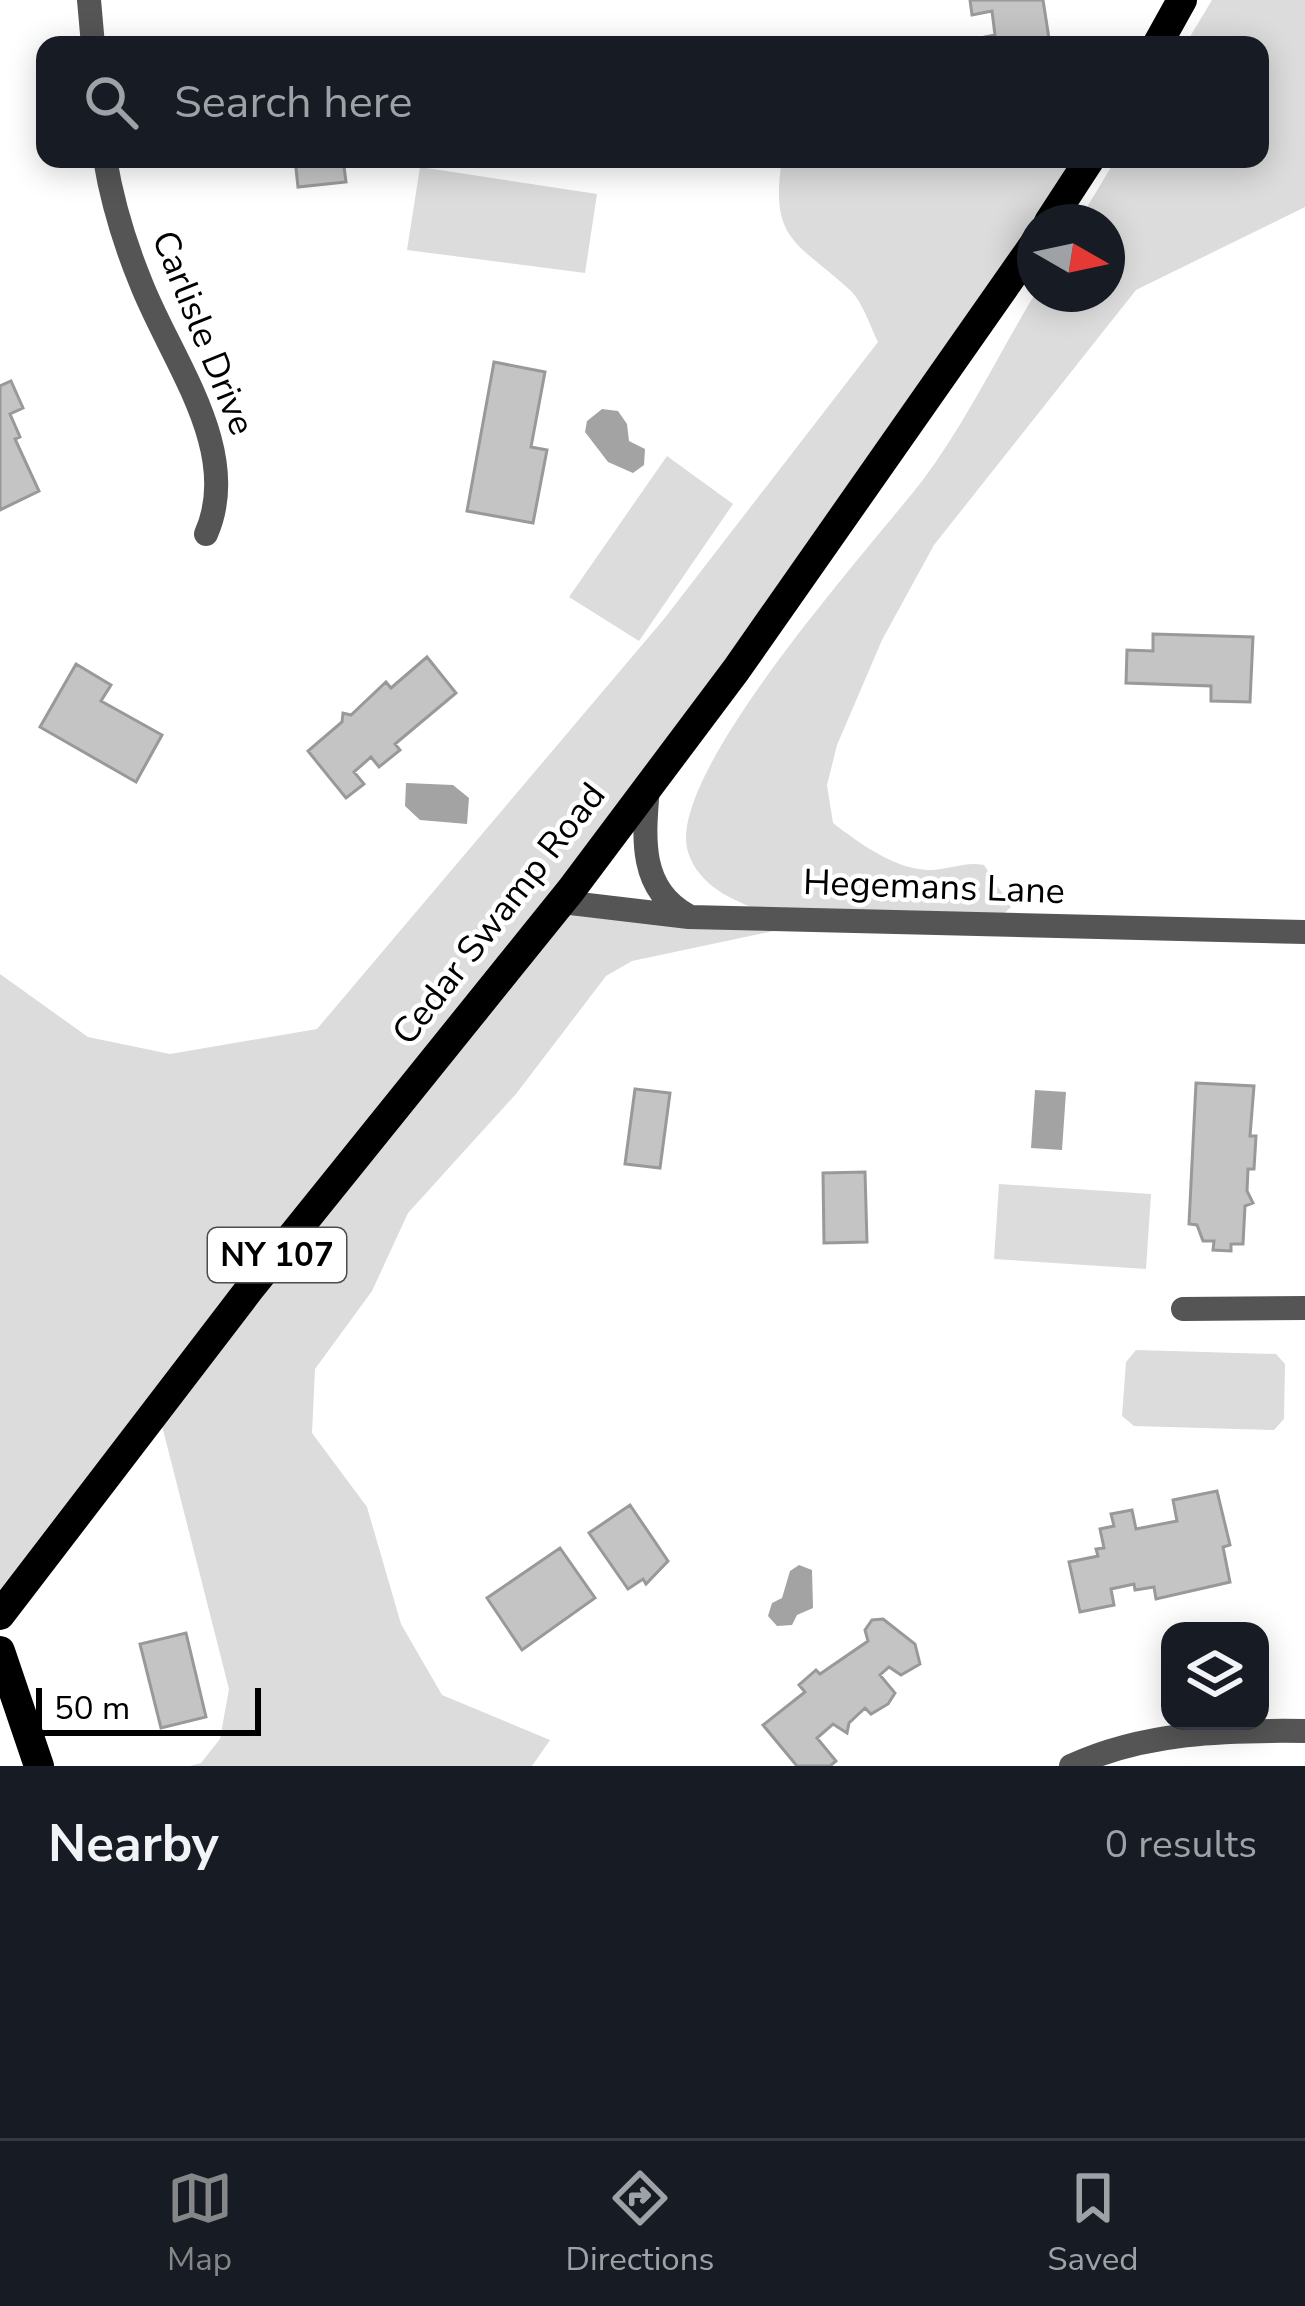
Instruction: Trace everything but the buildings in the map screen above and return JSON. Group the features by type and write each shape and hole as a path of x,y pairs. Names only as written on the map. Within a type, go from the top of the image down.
{"main road":[{"path":"1162,36 1182,0"},
{"path":"1061,204 1084,168"},
{"name":"Cedar Swamp Road","path":"0,1615 251,1287 649,787 1017,268"},
{"path":"0,1652 39,1766"}],"street":[{"path":"89,0 92,36"},
{"name":"Carlisle Drive","path":"108,168 140,282 214,455 218,497 206,534"},
{"path":"649,787 648,870 659,892 689,916"},
{"name":"Hegemans Lane","path":"562,902 689,916 1305,932"},
{"path":"1183,1310 1305,1308"},
{"path":"1071,1766 1149,1741 1229,1730 1305,1731"}],"shaded area":[{"path":"1212,0 1305,0 1305,207 1136,290 1125,304 1125,204 1089,204 1111,168 1269,168 1269,36 1190,36"},
{"path":"420,168 597,194 585,273 407,250"},
{"path":"781,168 1082,168 1051,204 1017,204 1017,269 575,898 789,921 729,897 704,879 688,852 689,817 707,771 738,718 922,481 1025,312 1119,312 934,545 882,640 837,745 827,785 833,823 865,846 914,868 984,865 1011,907 1000,917 807,924 632,961 606,976 516,1094 408,1213 372,1291 315,1369 312,1433 367,1507 401,1624 442,1695 550,1740 532,1766 190,1766 201,1763 220,1739 229,1689 158,1410 0,1615 0,974 88,1037 170,1054 317,1029 664,619 878,342 855,296 802,250 784,224"},
{"path":"602,409 618,411 627,424 629,441 645,449 644,465 633,473 608,462 585,432 587,421"},
{"path":"667,456 733,504 639,641 569,597"},
{"path":"406,783 453,785 469,798 467,824 420,820 405,806"},
{"path":"1035,1090 1066,1092 1062,1150 1031,1148"},
{"path":"999,1184 1151,1194 1146,1269 994,1259"},
{"path":"1136,1350 1276,1354 1285,1364 1284,1419 1274,1430 1134,1426 1122,1416 1126,1362"},
{"path":"799,1565 812,1570 813,1608 797,1615 792,1625 777,1626 768,1616 772,1603 782,1598 790,1571"}]}
